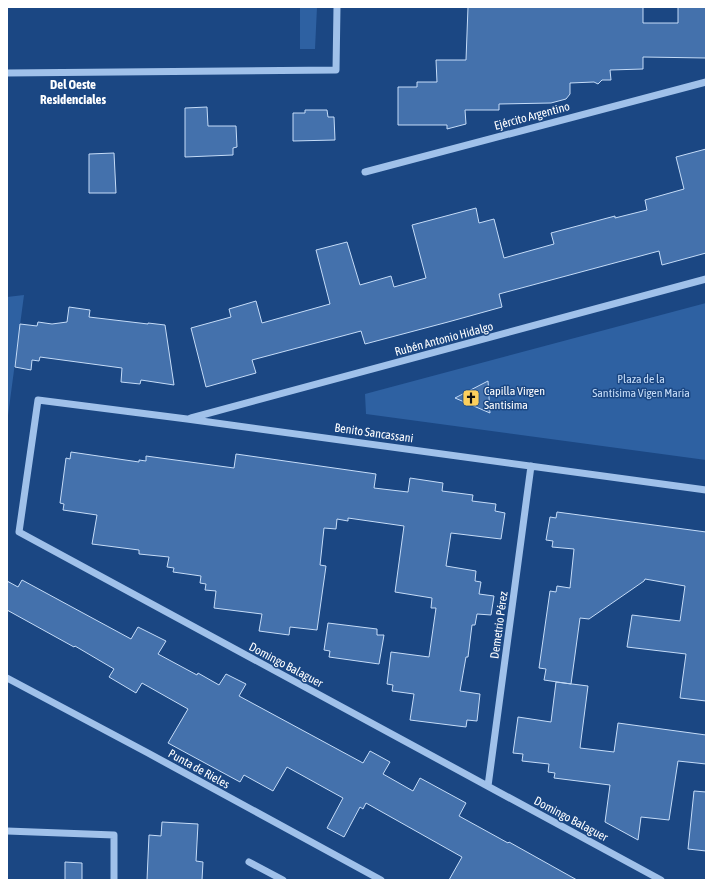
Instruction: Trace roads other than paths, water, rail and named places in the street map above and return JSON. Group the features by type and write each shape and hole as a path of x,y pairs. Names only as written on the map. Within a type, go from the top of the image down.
{"street":[{"path":"7,73 336,70 337,7"},
{"name":"Ejército Argentino","path":"364,172 706,82"},
{"name":"Rubén Antonio Hidalgo","path":"187,419 706,279"},
{"name":"Benito Sancassani","path":"38,400 706,490"},
{"name":"Domingo Balaguer","path":"38,400 19,532 661,880"},
{"name":"Demetrio Pérez","path":"488,786 531,466"},
{"name":"Punta de Rieles","path":"7,678 381,880"},
{"path":"7,831 114,835 114,880"},
{"path":"249,862 283,880"}],"place":[{"name":"Capilla Virgen Santisima","path":"471,398"}],"district":[{"name":"Del Oeste Residenciales","path":"73,92"}],"park label":[{"name":"Plaza de la Santísima Vigen María","path":"641,386"}]}
